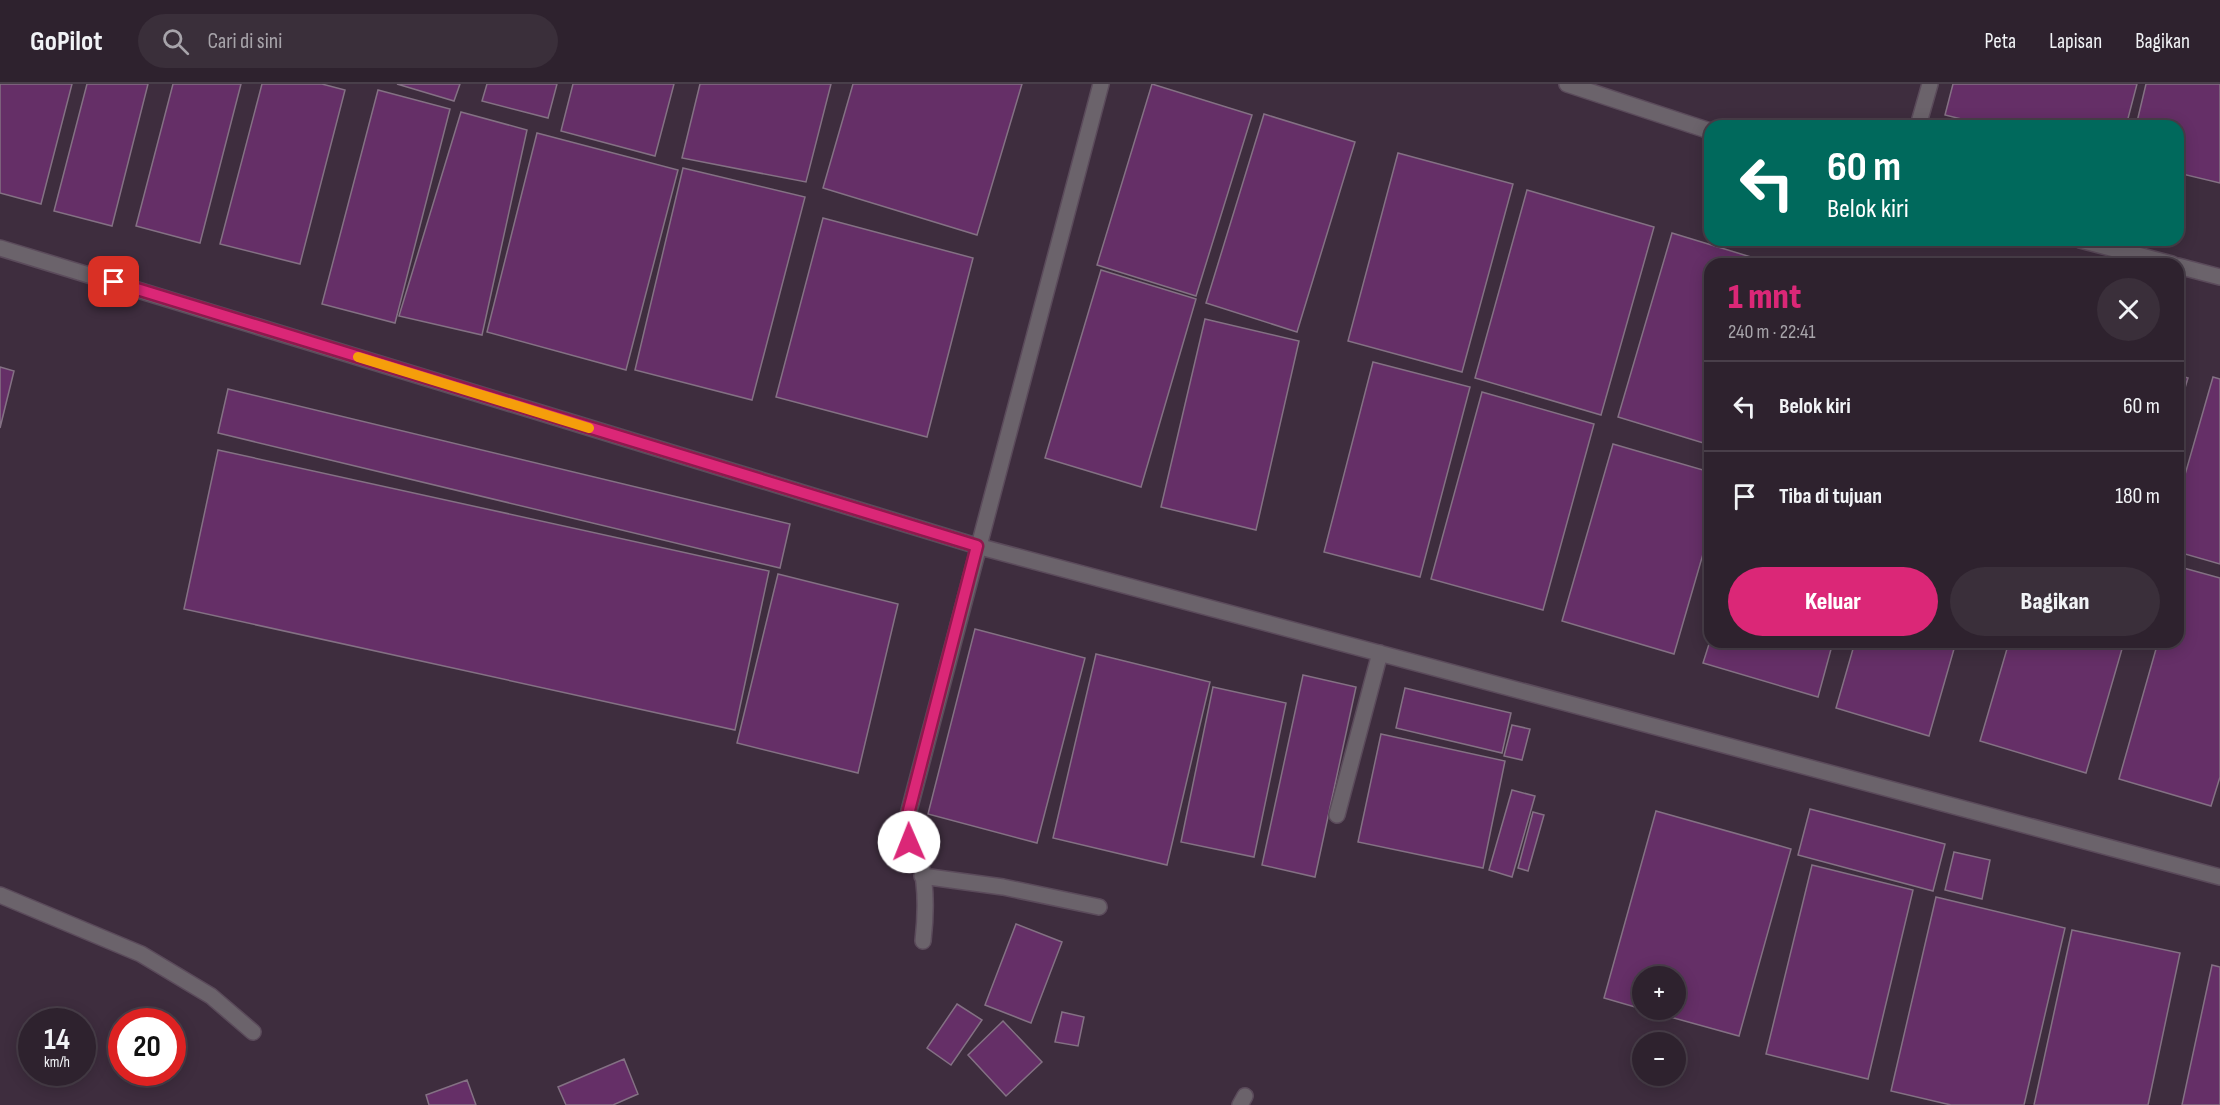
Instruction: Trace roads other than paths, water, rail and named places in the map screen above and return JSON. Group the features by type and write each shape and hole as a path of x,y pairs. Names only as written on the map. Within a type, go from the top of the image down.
{"lane":[{"path":"923,941 926,911 920,862 909,842 906,822 977,546 1101,84"},
{"path":"1567,84 1704,129"},
{"path":"1920,120 1930,84"},
{"path":"2103,246 2149,258"},
{"path":"0,248 977,546 2220,877"},
{"path":"2184,268 2220,277"},
{"path":"1337,816 1380,653"},
{"path":"922,876 1003,887 1099,907"},
{"path":"0,895 141,954 211,996 253,1032"}]}
